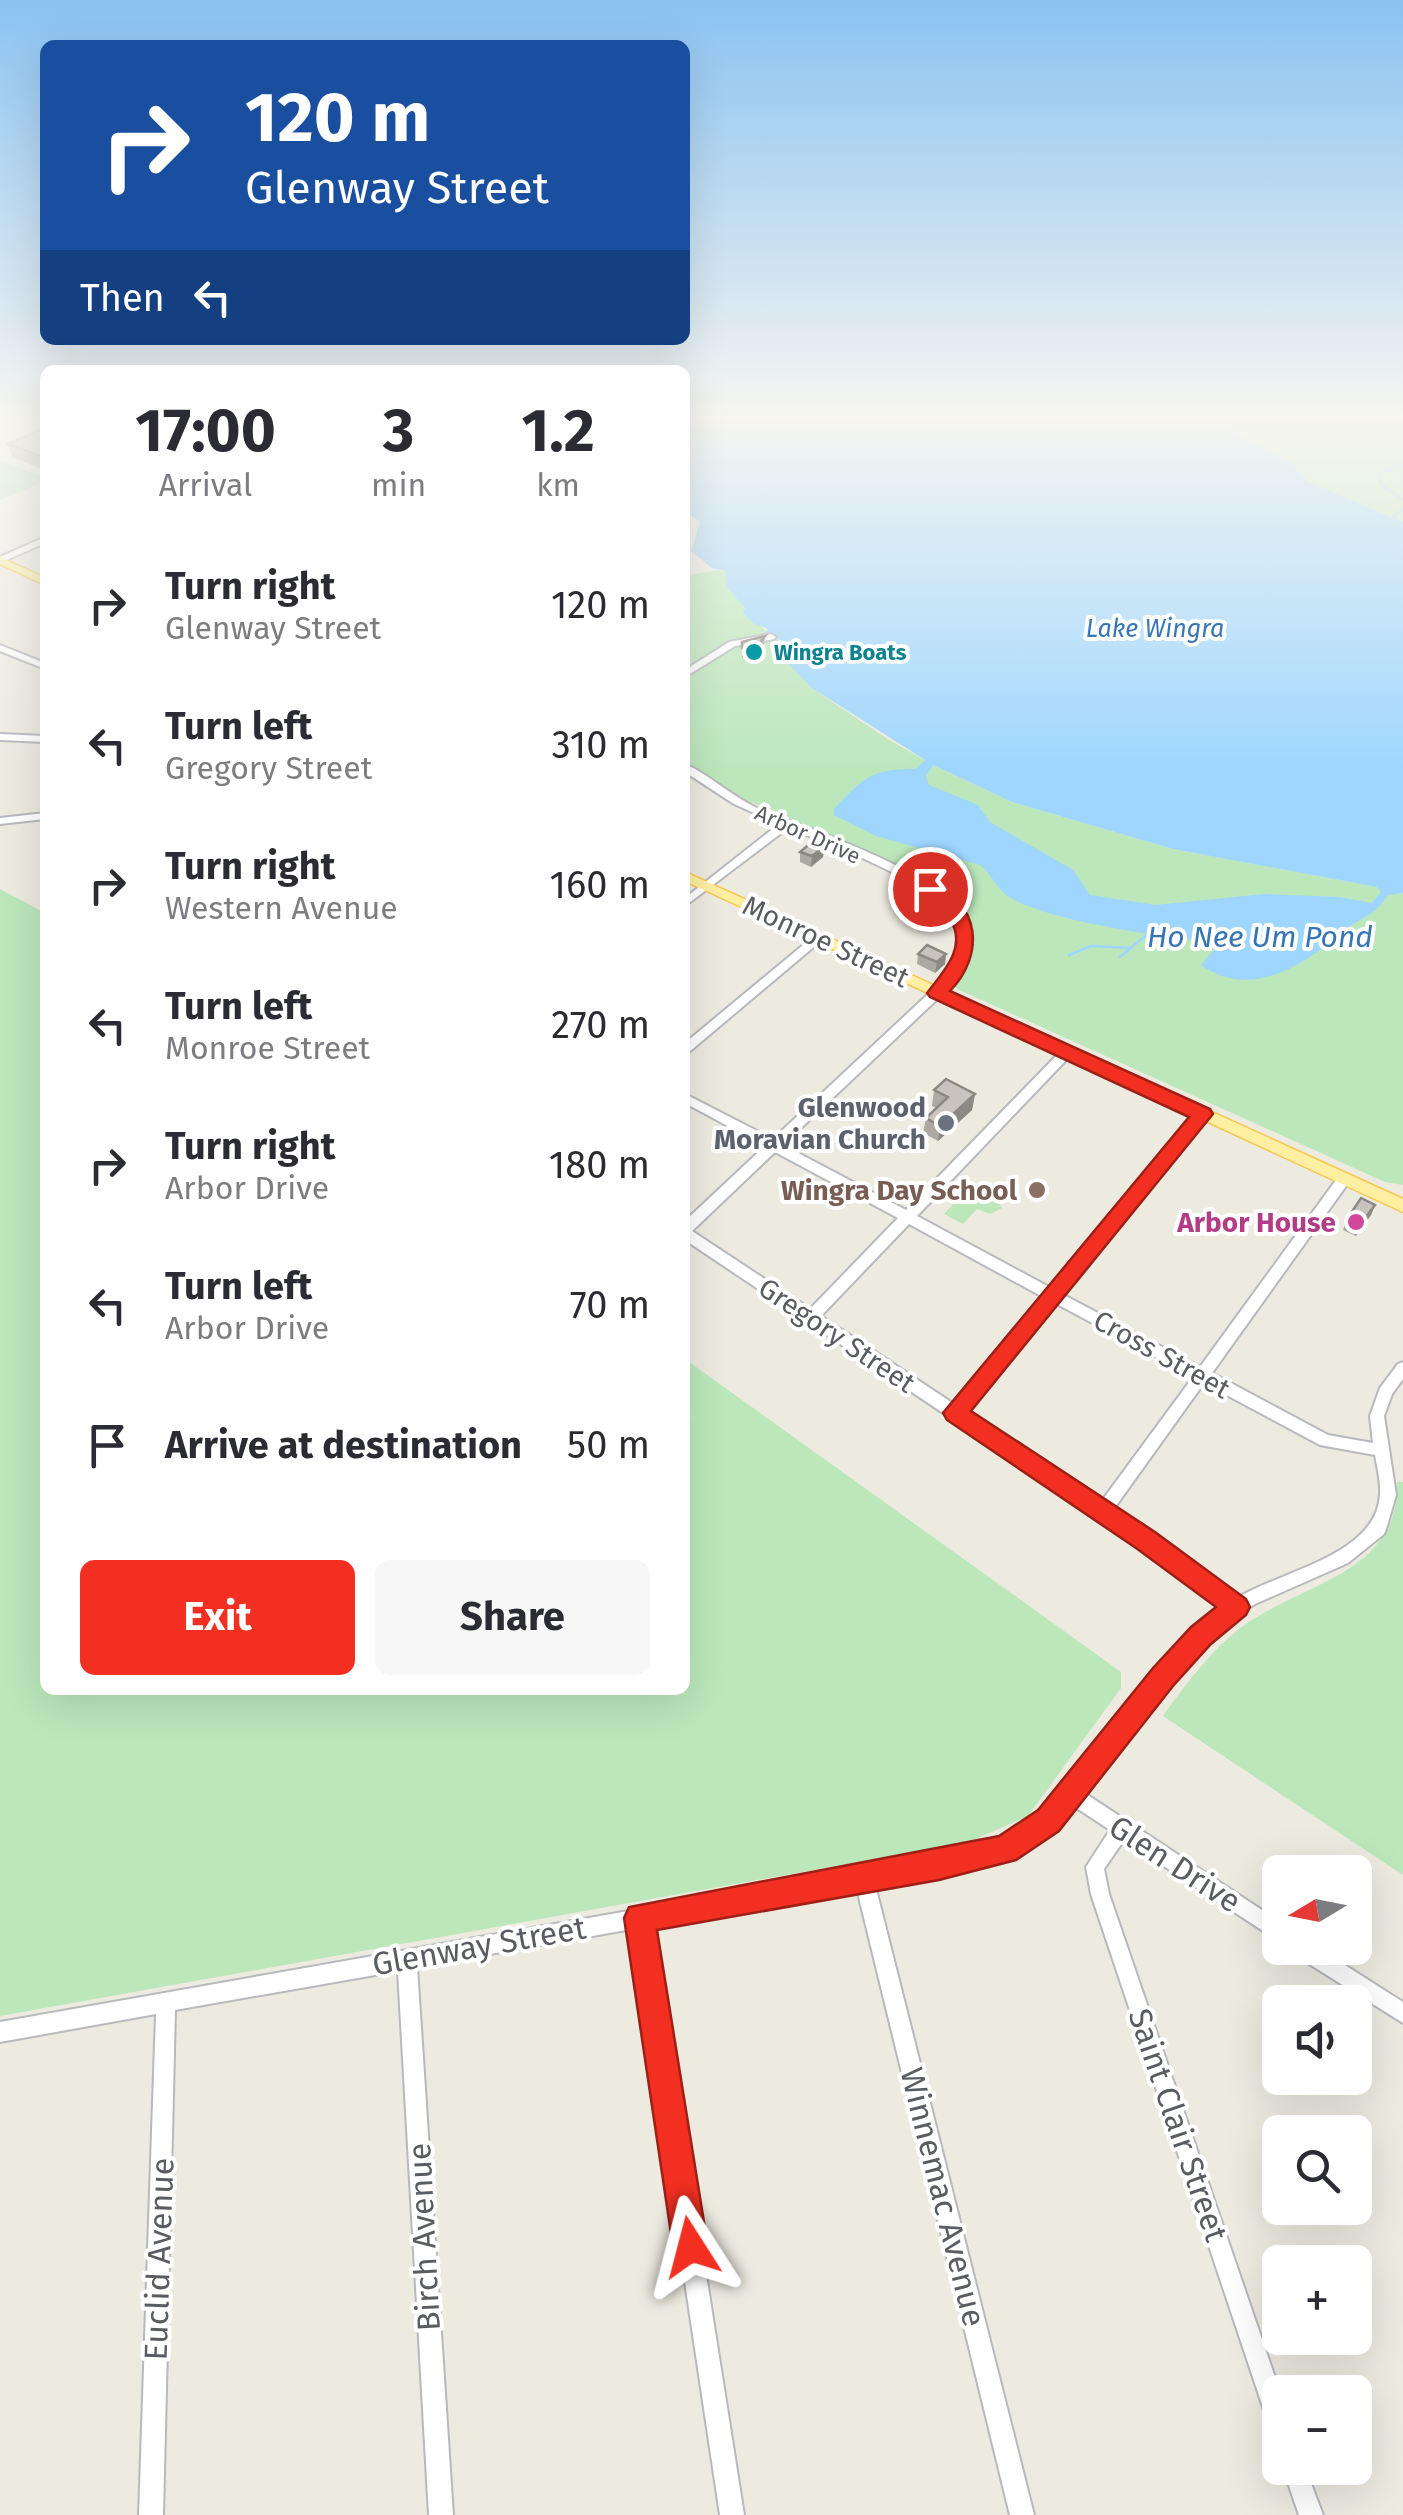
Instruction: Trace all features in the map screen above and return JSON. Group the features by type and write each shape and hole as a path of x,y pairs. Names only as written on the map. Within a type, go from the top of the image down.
{"main road":[{"path":"0,560 40,580"},
{"name":"Monroe Street","path":"690,878 1403,1206"}],"street":[{"path":"0,560 40,542"},
{"path":"690,671 732,644 771,637"},
{"path":"0,648 40,664"},
{"path":"0,737 40,739"},
{"name":"Arbor Drive","path":"690,770 730,798 914,880 946,900 962,924 964,949 956,974 937,993"},
{"path":"0,821 40,817"},
{"path":"690,899 786,824"},
{"path":"690,1046 818,938"},
{"path":"690,1227 937,993"},
{"path":"811,1316 1066,1052"},
{"name":"Cross Street","path":"690,1101 1325,1441 1381,1450"},
{"path":"955,1413 1202,1114"},
{"path":"1103,1512 1344,1179"},
{"name":"Gregory Street","path":"690,1235 1103,1512 1236,1607"},
{"name":"Glenway Street","path":"0,2032 864,1878 1006,1849 1048,1820 1201,1635 1236,1607 1342,1558 1378,1529 1388,1496 1377,1416 1385,1392 1403,1368"},
{"name":"Glen Drive","path":"1071,1794 1262,1921"},
{"name":"Saint Clair Street","path":"1121,1829 1095,1867 1100,1894 1263,2375"},
{"name":"Winnemac Avenue","path":"864,1878 1022,2515"},
{"path":"640,1918 732,2515"},
{"name":"Birch Avenue","path":"407,1960 441,2515"},
{"path":"1328,1965 1403,2014"},
{"name":"Euclid Avenue","path":"151,2515 166,2003"},
{"path":"1300,2485 1310,2515"}],"green space":[{"path":"726,571 749,617 790,650 812,688 889,740 1012,802 1173,849 1378,887 1388,894 1403,893 1403,1185 1385,1182 955,988 966,969 974,938 972,924 955,900 923,877 730,793 690,766 690,575"},
{"path":"0,889 40,910 40,1695 690,1695 690,1363 1121,1672 1121,1688 1028,1816 969,1842 0,2016"},
{"path":"969,1193 998,1200 1002,1208 990,1214 977,1209 963,1224 944,1214 958,1199 965,1202"},
{"path":"1397,1482 1403,1482 1403,1875 1163,1716 1198,1670 1239,1629 1364,1557 1382,1538 1394,1513"}],"water":[{"name":"Lake Wingra","path":"695,537 1403,537 1403,893 1388,895 1372,913 1293,967 1257,979 1238,979 1201,965 1216,947 1203,941 1100,925 1044,911 1005,894 980,865 876,836 834,815 834,809 870,777 916,769 925,760 812,688 783,658 790,649 783,641 763,635 768,629 753,623 743,613 745,608 727,587 726,571 712,568 691,551","holes":["933,765 1012,802 1173,849 1377,887 1381,892 1372,903 1339,897 1264,894 1156,905 1090,895 1073,870 990,822 978,805 929,785 926,776"]}],"building":[{"path":"765,636 759,644 761,648 742,648 742,642"},
{"path":"812,842 824,847 812,856 800,852"},
{"path":"927,945 946,954 937,962 918,954"},
{"path":"946,1079 975,1094 940,1126 926,1118 948,1097 934,1090"},
{"path":"1361,1198 1375,1205 1360,1225 1347,1219"}],"waterway":[{"name":"Ho Nee Um Pond","path":"1131,948 1151,931"},
{"path":"1069,955 1091,946 1131,948"},
{"path":"1120,957 1131,948"}],"place":[{"name":"Wingra Boats","path":"754,652"},
{"name":"Glenwood Moravian Church","path":"946,1123"},
{"name":"Wingra Day School","path":"1037,1190"},
{"name":"Arbor House","path":"1356,1222"}],"route":[{"path":"691,2247 640,1918 939,1865 1006,1849 1048,1820 1163,1677 1201,1635 1236,1607 1146,1540 955,1413 1202,1114 937,993 956,974 965,933 958,915 930,889"}]}
